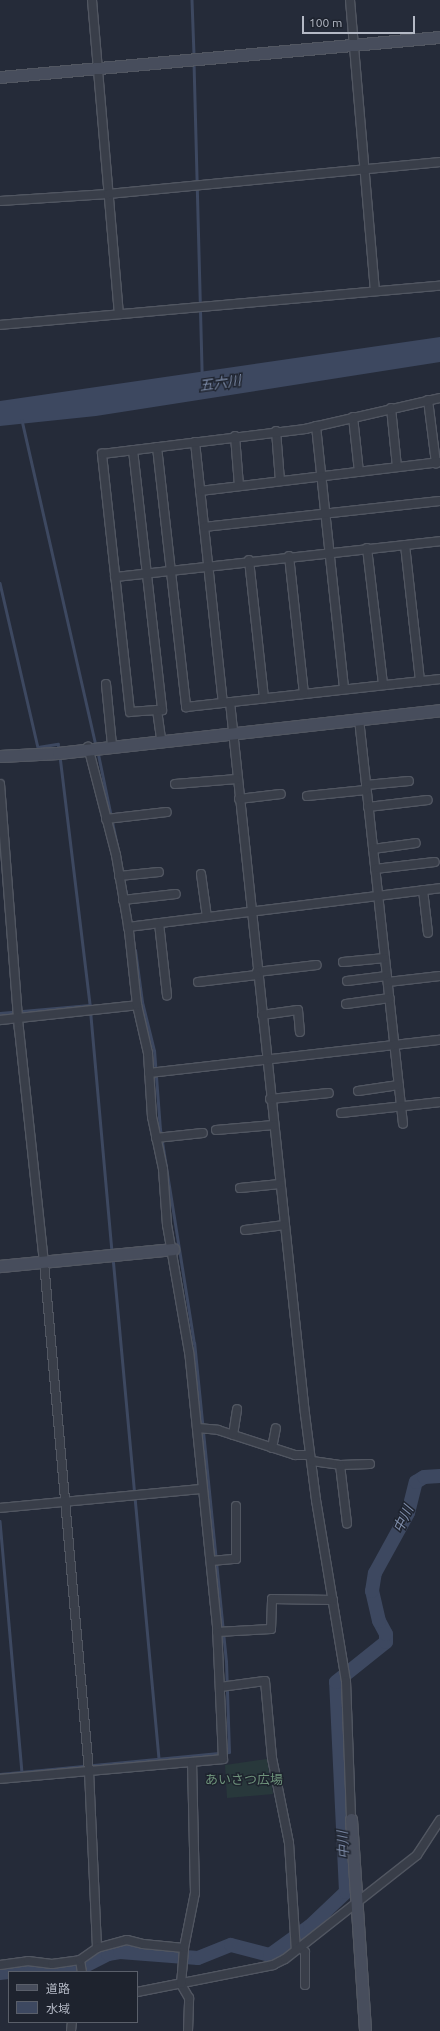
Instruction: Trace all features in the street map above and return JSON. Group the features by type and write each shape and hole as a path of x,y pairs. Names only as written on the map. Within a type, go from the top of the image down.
{"street":[{"path":"92,0 99,69 108,194 120,314"},
{"path":"350,0 375,291"},
{"path":"0,77 440,37"},
{"path":"0,201 108,194 440,162"},
{"path":"0,325 440,286"},
{"path":"133,450 162,710 130,712 114,577 102,454 316,426 440,398"},
{"path":"200,491 438,462 428,400"},
{"path":"391,408 397,467"},
{"path":"353,417 359,472"},
{"path":"316,426 344,689"},
{"path":"276,431 280,481"},
{"path":"235,436 240,486"},
{"path":"195,442 208,566 226,702 232,732 270,1099 311,1458 318,1514 346,1681 351,1819 365,2031"},
{"path":"157,447 186,706 440,679"},
{"path":"204,528 440,501"},
{"path":"114,577 249,560 440,541"},
{"path":"405,544 420,681"},
{"path":"367,548 383,684"},
{"path":"289,556 304,693"},
{"path":"249,560 264,698"},
{"path":"106,684 112,745"},
{"path":"157,710 161,740"},
{"path":"0,756 58,753 88,747 440,710"},
{"path":"358,718 403,1124"},
{"path":"0,1779 223,1759 217,1632 202,1489 201,1429 167,1225 162,1169 156,1138 148,1053 137,1005 128,927 119,876 88,747"},
{"path":"175,784 236,779"},
{"path":"307,796 409,781"},
{"path":"0,784 19,1018 44,1262 89,1771 97,1948"},
{"path":"239,799 282,794"},
{"path":"368,807 428,800"},
{"path":"106,819 167,812"},
{"path":"373,849 416,844"},
{"path":"375,869 434,862"},
{"path":"119,876 159,872"},
{"path":"201,874 207,917"},
{"path":"128,927 440,888"},
{"path":"423,890 428,932"},
{"path":"123,900 176,894"},
{"path":"159,923 167,996"},
{"path":"343,962 385,958"},
{"path":"198,982 317,965"},
{"path":"347,981 440,976"},
{"path":"346,1004 390,998"},
{"path":"0,1020 137,1005"},
{"path":"262,1015 298,1010 300,1032"},
{"path":"149,1073 440,1040"},
{"path":"358,1091 399,1085"},
{"path":"270,1099 329,1093"},
{"path":"341,1113 440,1102"},
{"path":"216,1130 274,1125"},
{"path":"156,1138 203,1133"},
{"path":"240,1188 280,1184"},
{"path":"245,1230 285,1225"},
{"path":"0,1266 172,1249"},
{"path":"233,1435 236,1409"},
{"path":"272,1448 276,1428"},
{"path":"201,1429 233,1435 296,1456 340,1465 370,1464"},
{"path":"340,1465 347,1524"},
{"path":"0,1508 202,1489"},
{"path":"210,1561 236,1559 236,1506"},
{"path":"217,1632 271,1630 272,1599 333,1600"},
{"path":"220,1687 265,1681 272,1758 290,1843 298,1948"},
{"path":"188,2031 189,1998 181,1984 184,1948 195,1893 192,1762"},
{"path":"138,1992 273,1965 298,1948 417,1855 440,1820"},
{"path":"0,1965 28,1961 81,1966 97,1948 127,1940 143,1944 184,1948"},
{"path":"298,1948 305,1952 305,1985"}],"green space":[{"name":"あいさつ広場","path":"267,1759 273,1794 227,1798 225,1765"}],"water":[{"name":"五六川","path":"440,337 440,362 96,416 0,426 0,401"}],"waterway":[{"path":"192,0 194,55"},
{"name":"五六川","path":"194,62 202,374"},
{"path":"22,420 96,745"},
{"path":"0,583 38,747 58,744 59,749"},
{"path":"98,752 117,844"},
{"path":"60,756 90,1005 112,1252"},
{"path":"125,887 127,896"},
{"path":"0,1774 229,1752 226,1662 194,1344 160,1130 154,1051 142,1002 135,950"},
{"path":"0,1013 90,1005"},
{"path":"113,1257 159,1759"},
{"name":"中川","path":"70,1971 77,1970 108,1954 120,1952 198,1958 231,1945 270,1955 310,1926 346,1892 336,1682 386,1642 386,1634 379,1621 372,1591 375,1573 408,1513 416,1482 424,1477 440,1476"},
{"path":"0,1521 22,1772"},
{"name":"中川","path":"16,1971 31,1969 52,1971"},
{"name":"中川","path":"0,1973 8,1972"}]}
